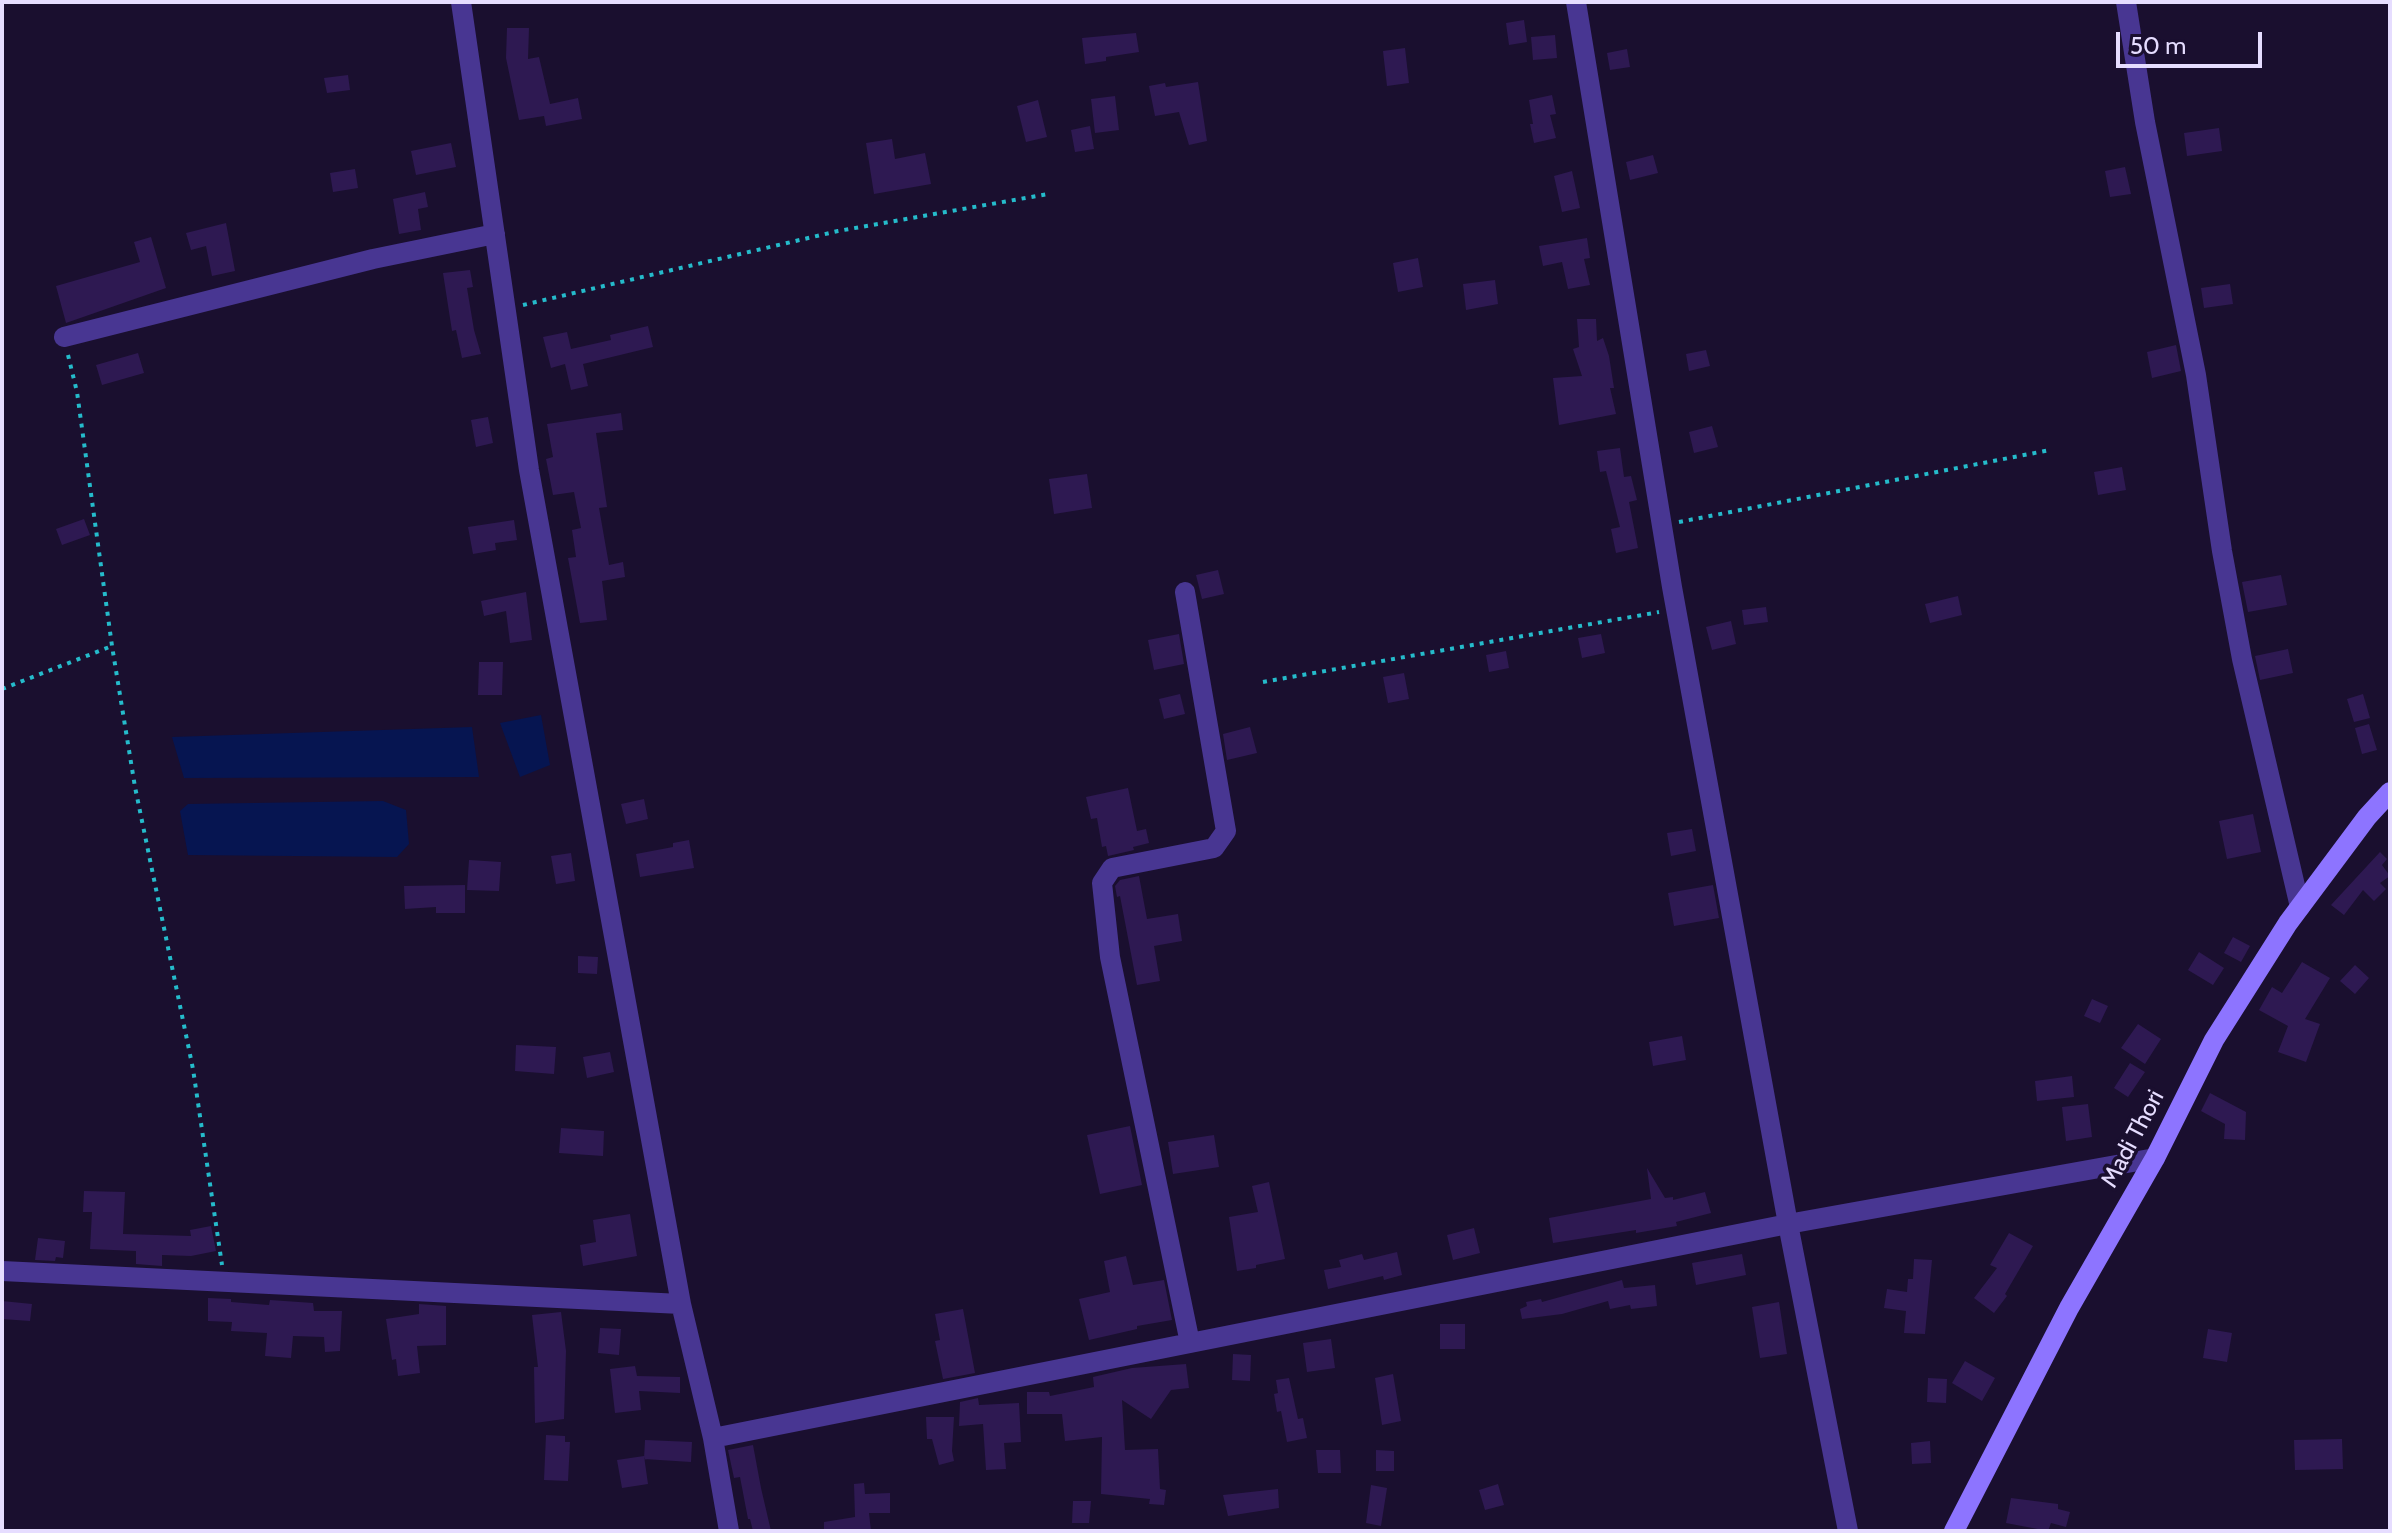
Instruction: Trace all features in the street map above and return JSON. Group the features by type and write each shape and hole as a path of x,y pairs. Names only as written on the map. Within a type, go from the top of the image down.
{"main road":[{"name":"Madi Thori","path":"1954,1531 2069,1308 2155,1158 2214,1040 2300,907 2367,817 2390,792"}],"street":[{"path":"461,2 529,470 681,1304 713,1438 729,1531"},
{"path":"1576,2 1676,609 1788,1224 1848,1531"},
{"path":"2126,2 2145,122 2196,375 2222,551 2242,659 2300,907"},
{"path":"64,337 373,259 495,234"},
{"path":"1185,592 1226,831 1214,848 1112,868 1102,883 1110,957 1190,1343"},
{"path":"713,1438 1788,1224 2155,1158"},
{"path":"2,1271 681,1304"}],"path":[{"path":"505,309 838,231 1048,194"},
{"path":"64,337 77,392 135,787 193,1069 224,1282"},
{"path":"1662,525 2050,450"},
{"path":"1263,682 1676,609"},
{"path":"2,689 112,646"}],"shaded area":[{"path":"541,715 550,765 520,777 500,723"},
{"path":"472,727 479,777 184,778 172,737"},
{"path":"383,801 406,810 409,844 397,857 188,855 180,811 188,804"}],"building":[{"path":"1524,20 1527,42 1509,45 1506,23"},
{"path":"507,28 529,28 528,59 539,57 550,104 578,98 582,119 546,126 544,116 519,120 506,58"},
{"path":"1136,33 1139,52 1085,64 1082,38"},
{"path":"1555,35 1557,58 1533,60 1531,37"},
{"path":"1405,48 1409,83 1387,86 1383,51"},
{"path":"1627,49 1630,67 1610,70 1607,53"},
{"path":"348,75 350,90 327,93 324,78"},
{"path":"1198,82 1207,141 1189,145 1179,112 1155,116 1149,86"},
{"path":"1552,95 1556,114 1550,115 1556,138 1534,143 1529,100"},
{"path":"1115,96 1119,130 1095,133 1091,99"},
{"path":"1038,100 1047,137 1026,142 1017,106"},
{"path":"1090,126 1094,149 1075,152 1071,130"},
{"path":"2219,128 2222,151 2187,156 2184,133"},
{"path":"892,139 895,159 925,153 931,184 874,194 866,143"},
{"path":"451,143 456,167 416,175 411,151"},
{"path":"1653,155 1658,173 1630,180 1626,162"},
{"path":"2125,167 2131,194 2110,197 2105,171"},
{"path":"355,169 358,188 333,192 330,173"},
{"path":"1572,171 1580,208 1562,212 1554,176"},
{"path":"425,192 428,207 418,209 421,230 399,234 393,199"},
{"path":"226,223 235,271 212,276 206,246 191,250 186,233"},
{"path":"151,237 166,288 66,323 56,286 140,262 134,242"},
{"path":"1587,238 1590,258 1584,259 1590,285 1568,289 1562,262 1543,266 1539,246"},
{"path":"1418,258 1423,287 1398,292 1393,263"},
{"path":"470,270 473,287 467,288 481,354 462,358 456,330 452,331 443,273"},
{"path":"1495,280 1498,304 1466,310 1463,284"},
{"path":"2230,284 2233,304 2204,308 2201,288"},
{"path":"1577,319 1596,319 1597,341 1603,338 1609,356 1614,388 1610,388 1616,414 1559,425 1553,378 1582,376 1573,349 1579,347"},
{"path":"648,326 653,347 583,364 588,386 571,390 565,364 551,368 543,337 567,332 571,349 611,340 610,335"},
{"path":"2176,345 2181,371 2152,378 2147,352"},
{"path":"1706,350 1710,366 1689,371 1686,354"},
{"path":"138,353 144,373 102,385 96,365"},
{"path":"621,413 623,430 596,433 607,507 599,508 609,565 623,562 625,577 602,581 607,620 580,623 568,558 576,557 572,530 581,528 574,492 553,495 546,459 553,457 547,424"},
{"path":"488,417 493,443 476,447 471,420"},
{"path":"1712,426 1718,447 1694,453 1689,432"},
{"path":"1620,448 1624,477 1631,476 1637,500 1629,502 1638,548 1616,553 1611,529 1620,527 1606,471 1600,472 1597,451"},
{"path":"2122,467 2126,490 2098,495 2094,472"},
{"path":"1087,474 1092,508 1054,514 1049,479"},
{"path":"84,519 90,535 62,545 56,529"},
{"path":"514,520 517,540 495,543 496,550 473,554 468,527"},
{"path":"1218,570 1224,594 1202,599 1196,575"},
{"path":"2281,575 2287,605 2248,612 2242,582"},
{"path":"526,592 532,640 510,643 506,611 484,616 481,601"},
{"path":"1958,596 1962,615 1930,623 1925,604"},
{"path":"1766,607 1768,622 1744,625 1742,610"},
{"path":"1731,621 1736,644 1712,650 1706,627"},
{"path":"1179,634 1184,664 1154,670 1148,640"},
{"path":"1601,634 1605,653 1582,658 1578,638"},
{"path":"2288,649 2293,673 2260,680 2255,656"},
{"path":"1506,651 1509,668 1489,672 1486,655"},
{"path":"479,662 503,662 502,695 478,695"},
{"path":"1404,673 1409,699 1388,703 1383,677"},
{"path":"1180,694 1185,714 1164,719 1159,699"},
{"path":"2363,694 2370,718 2354,722 2347,699"},
{"path":"2369,724 2377,750 2362,754 2355,728"},
{"path":"1250,727 1257,753 1227,760 1223,734"},
{"path":"1128,788 1137,831 1146,829 1149,843 1108,856 1106,846 1102,847 1097,818 1091,819 1086,797"},
{"path":"644,799 648,819 626,824 621,804"},
{"path":"2253,814 2261,852 2227,859 2219,821"},
{"path":"1692,829 1696,851 1671,856 1667,833"},
{"path":"689,840 694,868 640,877 636,854 673,847 673,843"},
{"path":"2380,852 2387,859 2382,865 2390,876 2380,883 2386,889 2374,901 2363,890 2344,915 2331,905"},
{"path":"571,853 575,881 556,884 551,856"},
{"path":"469,860 501,862 499,891 467,890"},
{"path":"1139,876 1147,919 1178,914 1182,941 1154,946 1160,981 1137,985 1120,896 1117,897 1115,886 1120,880"},
{"path":"465,885 465,913 436,913 436,907 405,909 404,886"},
{"path":"1713,885 1719,918 1674,926 1668,893"},
{"path":"2233,937 2250,946 2241,962 2224,953"},
{"path":"2199,952 2224,968 2213,985 2188,970"},
{"path":"578,956 598,957 597,974 578,973"},
{"path":"2302,962 2330,978 2305,1019 2320,1024 2306,1062 2278,1052 2288,1026 2259,1010 2272,987 2282,993"},
{"path":"2355,965 2369,978 2355,994 2340,981"},
{"path":"2092,999 2108,1006 2100,1023 2084,1016"},
{"path":"2138,1024 2161,1039 2145,1064 2121,1048"},
{"path":"1682,1036 1686,1060 1653,1066 1649,1042"},
{"path":"516,1045 556,1047 554,1074 515,1071"},
{"path":"610,1052 614,1072 587,1078 583,1057"},
{"path":"2130,1063 2145,1072 2128,1097 2114,1088"},
{"path":"2072,1076 2074,1097 2037,1101 2035,1081"},
{"path":"2210,1093 2246,1112 2245,1140 2224,1139 2225,1124 2201,1111"},
{"path":"2088,1104 2092,1137 2066,1141 2062,1107"},
{"path":"1130,1126 1142,1185 1100,1194 1087,1135"},
{"path":"561,1128 604,1131 603,1156 559,1153"},
{"path":"1214,1135 1219,1167 1173,1174 1168,1142"},
{"path":"1647,1168 1665,1198 1673,1197 1673,1200 1705,1192 1711,1213 1676,1222 1677,1226 1553,1243 1549,1218 1651,1199"},
{"path":"1269,1182 1285,1259 1237,1271 1229,1217 1258,1212 1252,1186"},
{"path":"84,1191 125,1192 123,1234 191,1236 190,1230 211,1226 216,1251 191,1256 162,1255 162,1266 136,1264 136,1251 90,1249 92,1212 83,1212"},
{"path":"630,1214 637,1256 583,1266 580,1245 596,1242 593,1220"},
{"path":"1474,1228 1480,1253 1453,1260 1447,1235"},
{"path":"2009,1233 2033,1246 2005,1294 2007,1296 1994,1313 1974,1298 1997,1268 1990,1265"},
{"path":"38,1238 65,1241 63,1258 56,1257 55,1261 35,1260"},
{"path":"1397,1252 1402,1275 1384,1280 1383,1276 1328,1289 1324,1270 1341,1267 1339,1260 1362,1254 1364,1260"},
{"path":"1742,1254 1746,1275 1696,1285 1692,1263"},
{"path":"1126,1256 1133,1285 1164,1280 1172,1320 1089,1340 1079,1299 1110,1292 1104,1261"},
{"path":"1914,1259 1932,1260 1925,1334 1904,1333 1906,1311 1884,1308 1887,1289 1907,1292 1908,1279 1913,1279"},
{"path":"1622,1280 1624,1288 1655,1285 1657,1306 1631,1309 1630,1305 1610,1309 1608,1301 1562,1314 1522,1319 1520,1309 1527,1306 1526,1302 1541,1299 1542,1302"},
{"path":"208,1298 269,1305 270,1300 313,1303 314,1311 342,1311 340,1351 325,1352 324,1337 293,1336 291,1358 265,1356 267,1333 231,1331 232,1322 208,1321"},
{"path":"2,1301 32,1304 30,1321 2,1319"},
{"path":"1779,1302 1787,1354 1760,1358 1752,1307"},
{"path":"419,1304 446,1306 446,1345 417,1346 420,1373 398,1376 396,1359 392,1360 386,1319 419,1314"},
{"path":"963,1309 975,1373 943,1379 935,1341 940,1340 935,1314"},
{"path":"561,1312 566,1351 564,1419 535,1423 534,1367 538,1367 532,1315"},
{"path":"1440,1324 1465,1324 1465,1349 1440,1349"},
{"path":"600,1328 621,1329 619,1355 598,1353"},
{"path":"2208,1329 2232,1333 2227,1362 2203,1358"},
{"path":"1331,1339 1335,1368 1307,1372 1303,1343"},
{"path":"1233,1354 1251,1355 1250,1381 1232,1380"},
{"path":"1965,1361 1995,1378 1982,1401 1952,1383"},
{"path":"1186,1364 1189,1388 1171,1390 1151,1419 1122,1400 1125,1450 1158,1449 1160,1489 1166,1490 1164,1505 1149,1504 1150,1499 1101,1494 1102,1437 1065,1441 1062,1414 1027,1414 1027,1392 1049,1392 1050,1396 1094,1387 1093,1377 1132,1368"},
{"path":"635,1366 637,1376 680,1377 680,1393 639,1391 641,1410 615,1413 610,1369"},
{"path":"1393,1374 1401,1421 1382,1425 1375,1378"},
{"path":"1289,1378 1298,1419 1303,1418 1307,1438 1287,1442 1274,1394 1278,1393 1276,1380"},
{"path":"1928,1378 1947,1379 1946,1403 1927,1402"},
{"path":"978,1398 979,1405 1019,1403 1021,1442 1004,1443 1006,1469 986,1470 983,1424 959,1426 960,1402"},
{"path":"926,1417 954,1417 954,1461 939,1465 932,1439 927,1439"},
{"path":"546,1435 565,1436 565,1442 570,1442 568,1481 544,1480"},
{"path":"2342,1439 2343,1469 2295,1470 2294,1440"},
{"path":"645,1440 692,1442 691,1462 644,1459"},
{"path":"1930,1441 1931,1463 1912,1464 1911,1443"},
{"path":"753,1445 771,1531 753,1531 740,1477 734,1478 728,1450"},
{"path":"1316,1450 1340,1450 1341,1473 1318,1473"},
{"path":"1376,1450 1394,1451 1394,1471 1376,1471"},
{"path":"644,1456 648,1484 622,1488 617,1460"},
{"path":"864,1483 865,1494 890,1493 890,1513 869,1513 871,1531 824,1531 824,1522 855,1517 854,1484"},
{"path":"1498,1484 1504,1505 1485,1510 1479,1490"},
{"path":"1371,1485 1387,1488 1381,1526 1366,1523"},
{"path":"1278,1489 1279,1508 1228,1516 1223,1495"},
{"path":"2011,1498 2058,1504 2058,1509 2070,1512 2066,1527 2051,1523 2048,1531 2006,1523"},
{"path":"1073,1501 1091,1501 1089,1523 1072,1523"}]}
